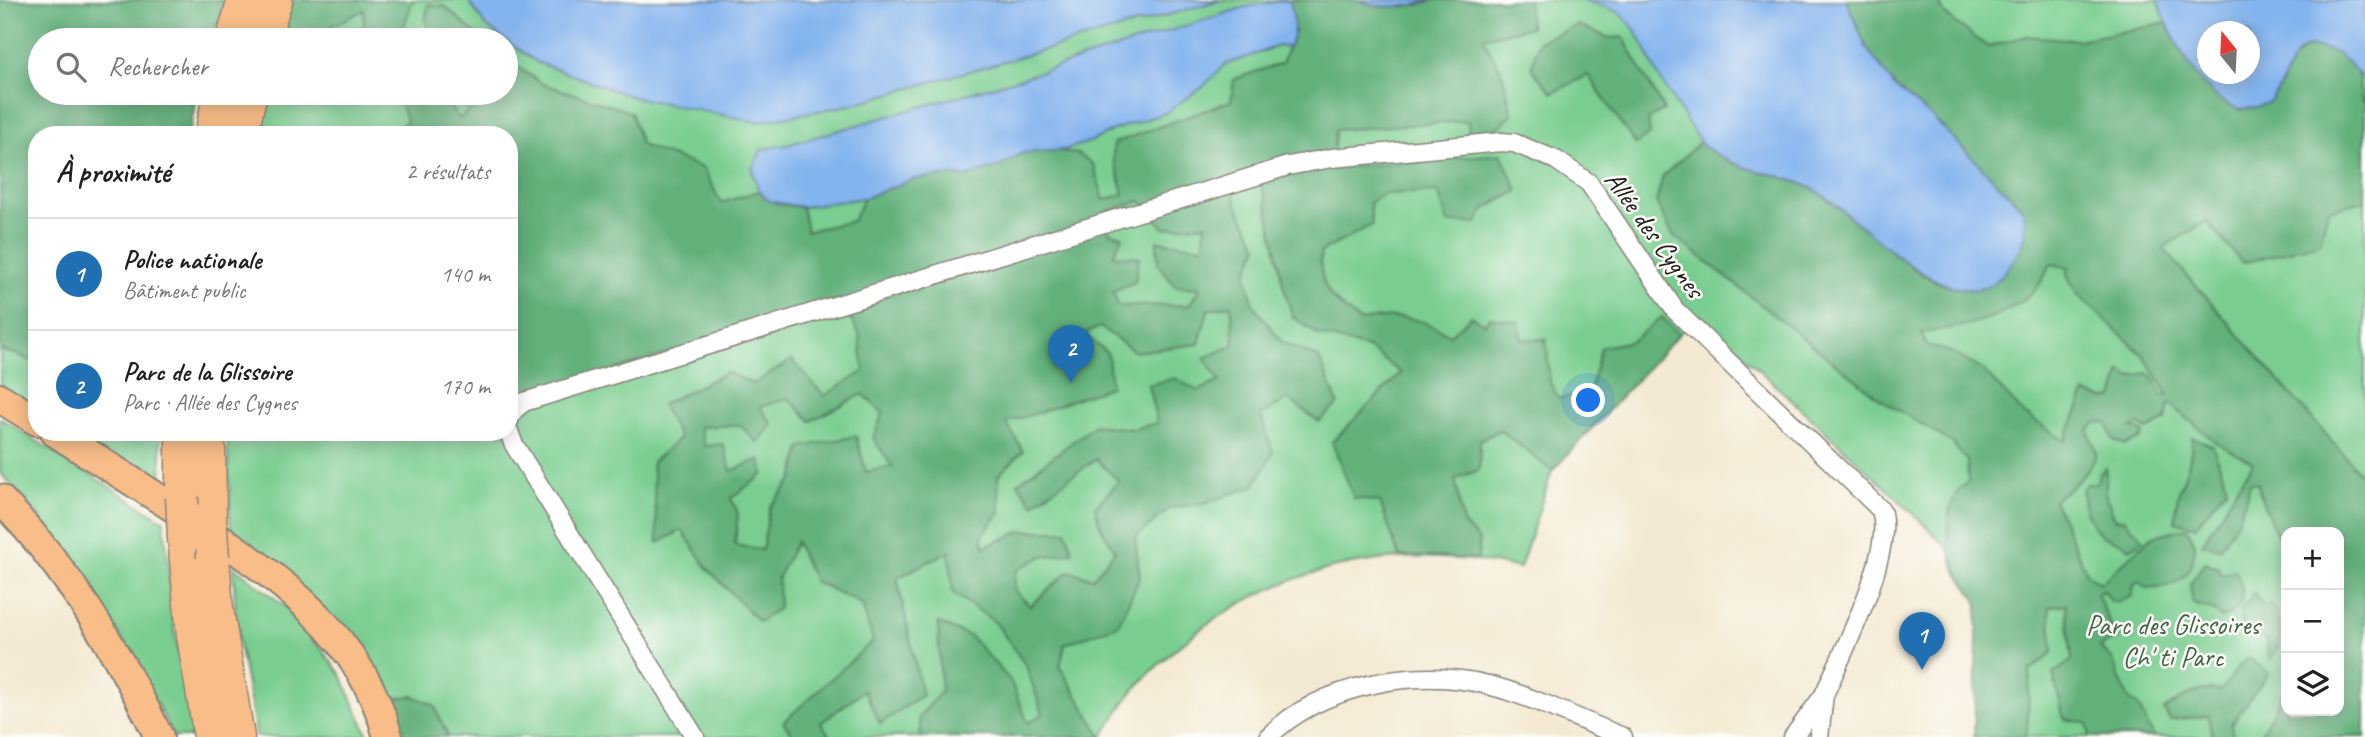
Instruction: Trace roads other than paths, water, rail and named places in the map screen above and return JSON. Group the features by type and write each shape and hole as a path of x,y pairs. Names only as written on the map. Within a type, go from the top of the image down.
{"highway":[{"path":"236,28 244,0"},
{"path":"267,28 276,0"},
{"path":"213,126 217,105"},
{"path":"243,126 248,105"},
{"path":"0,398 28,415"},
{"path":"69,441 234,548 296,593 330,628 357,663 376,702 388,737"},
{"path":"182,441 184,538 193,635 210,737"},
{"path":"209,441 210,516 217,609 238,737"},
{"path":"0,499 37,540 82,602 117,657 159,737"}],"street":[{"name":"Allée des Cygnes","path":"518,407 524,402 1288,166 1332,158 1514,143 1567,167 1589,183 1675,310 1881,510 1885,522 1883,549 1824,695 1793,737"},
{"path":"512,441 695,737"},
{"path":"1268,737 1304,708 1355,689 1421,678 1488,685 1623,737"},
{"name":"Allée des Cygnes","path":"1819,737 1824,695"}],"water":[{"path":"468,0 1221,0 850,105 758,122 633,97 536,62 518,49 518,28 486,26"},
{"path":"1360,0 1433,0 1396,7 1377,6"},
{"path":"1582,0 1846,0 1866,47 1895,87 1932,117 2022,208 2025,235 2015,259 2003,274 1983,288 1959,288 1933,279 1906,262 1813,189 1733,163 1704,147 1666,89 1628,21 1613,10"},
{"path":"2157,0 2365,0 2365,81 2334,52 2307,47 2295,57 2271,100 2259,106 2241,108 2225,102 2204,84 2260,84 2260,21 2197,21 2197,75 2172,34"},
{"path":"1290,1 1293,19 1293,37 1288,47 1278,46 1224,65 1203,87 1165,113 1064,150 1022,153 1000,166 965,177 952,175 914,179 864,198 802,207 769,201 759,191 752,171 762,149 787,145 1015,80 1245,7"}],"place":[{"name":"Parc de la Glissoire","path":"1071,383"},
{"name":"Police nationale","path":"1922,670"}],"park label":[{"name":"Parc des Glissoires Ch' ti Parc","path":"2173,640"}]}
